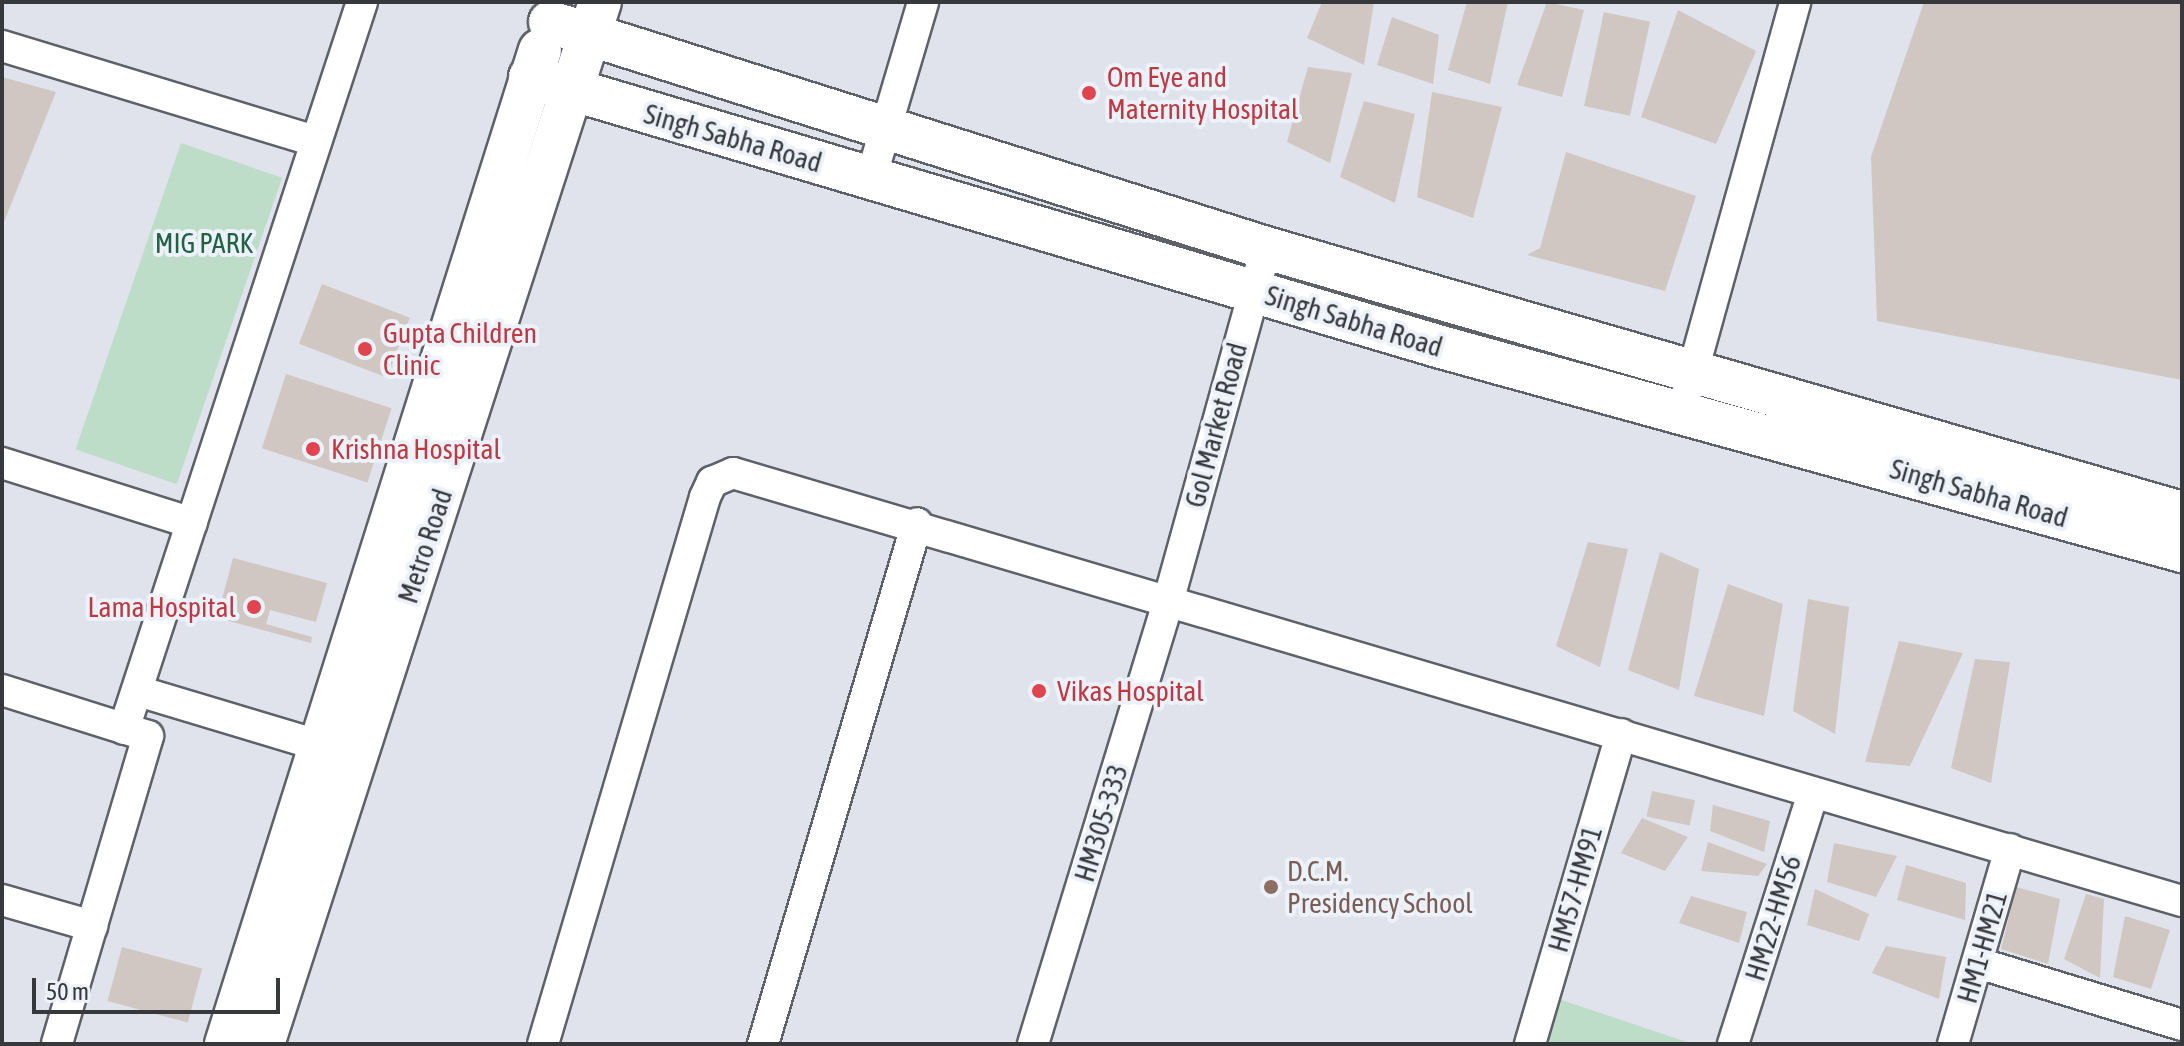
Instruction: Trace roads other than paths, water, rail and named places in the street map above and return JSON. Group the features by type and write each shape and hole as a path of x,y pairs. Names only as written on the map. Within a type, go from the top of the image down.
{"street":[{"path":"124,729 362,2"},
{"path":"871,178 923,2"},
{"path":"1682,410 1791,3"},
{"name":"Singh Sabha Road","path":"574,15 883,131 1266,248 2182,513"},
{"name":"Metro Road","path":"226,1044 325,747 530,77 574,15"},
{"name":"Metro Road","path":"263,1044 571,91 574,15"},
{"path":"2,46 314,141"},
{"name":"Singh Sabha Road","path":"530,77 1252,290 2182,551"},
{"name":"Gol Market Road","path":"1168,602 1266,248"},
{"path":"2,463 192,523"},
{"path":"543,1044 712,482 753,475 1168,602 2182,901"},
{"path":"763,1044 917,523"},
{"name":"HM305-333","path":"1033,1044 1168,602"},
{"path":"2,690 148,736 57,1044"},
{"path":"138,691 325,747"},
{"name":"HM57-HM91","path":"1530,1044 1621,734"},
{"name":"HM22-HM56","path":"1733,1044 1813,793"},
{"name":"HM1-HM21","path":"1953,1044 2010,849"},
{"path":"2,900 92,926"},
{"path":"1978,963 2182,1025"},
{"path":"2180,1044 2182,1037"}],"place":[{"name":"Om Eye and Maternity Hospital","path":"1089,93"},
{"name":"Gupta Children Clinic","path":"365,349"},
{"name":"Krishna Hospital","path":"313,449"},
{"name":"Lama Hospital","path":"254,607"},
{"name":"Vikas Hospital","path":"1039,691"},
{"name":"D.C.M. Presidency School","path":"1271,887"}],"park label":[{"name":"MIG PARK","path":"204,243"}]}
